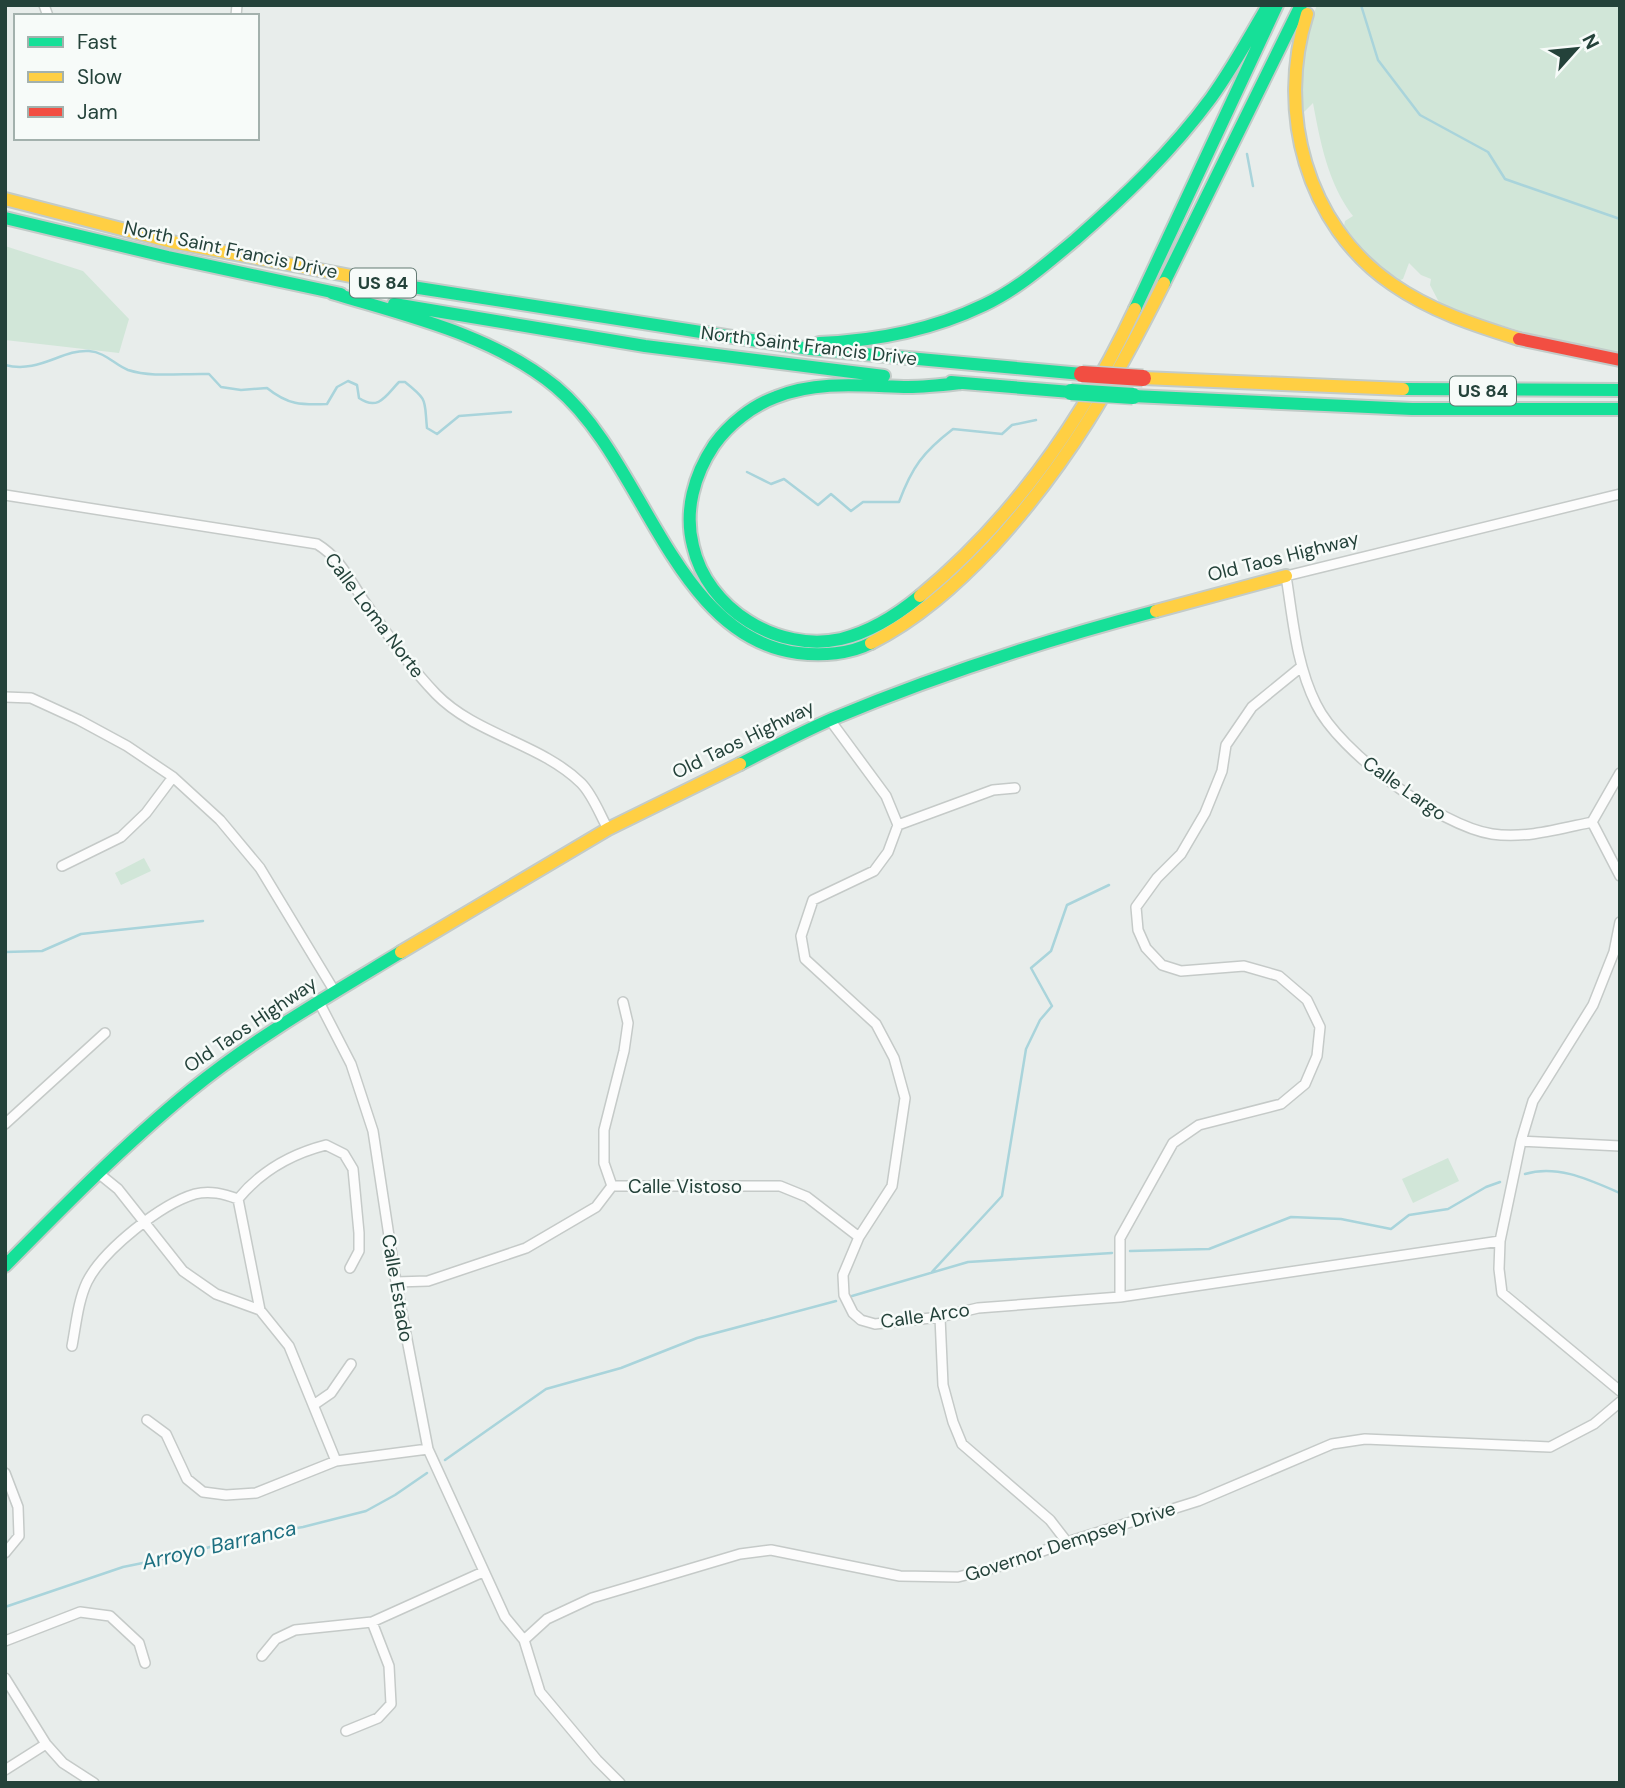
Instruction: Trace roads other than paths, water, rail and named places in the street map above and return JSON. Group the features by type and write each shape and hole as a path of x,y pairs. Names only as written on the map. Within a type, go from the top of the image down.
{"main road":[{"path":"765,343 866,340 928,328 987,304 1037,272 1128,191 1176,141 1226,76 1268,5"},
{"path":"961,383 906,387 843,385 804,388 773,397 734,421 708,450 694,481 690,500 689,519 695,555 710,586 720,598 736,614 770,634 809,642 839,639 876,626 897,614 940,579 981,540 1056,451 1112,359 1277,5"},
{"path":"332,293 474,341 508,356 549,381 588,419 696,590 726,623 762,645 799,654 837,654 853,650 890,633 928,606 954,583 1024,510 1071,449 1125,360 1301,5"},
{"path":"1310,5 1299,34 1295,55 1293,80 1297,133 1301,154 1317,196 1332,224 1354,253 1396,289 1433,309 1526,339 1620,360"},
{"name":"North Saint Francis Drive","path":"5,199 172,242 358,279 765,343 886,358 1143,378 1362,389 1620,390"},
{"name":"North Saint Francis Drive","path":"5,218 332,293 645,346 827,370 1133,396 1412,409 1620,409"},
{"name":"Old Taos Highway","path":"5,1266 97,1172 192,1089 254,1043 608,830 831,720 926,682 1059,638 1286,576"}],"street":[{"name":"Old Taos Highway","path":"1286,576 1620,494"},
{"name":"Calle Loma Norte","path":"5,495 317,544 331,552 341,564 383,628 436,694 457,711 561,766 583,786 608,830"},
{"name":"Calle Largo","path":"1286,576 1301,667 1317,707 1342,740 1401,789 1443,817 1466,828 1493,834 1536,834 1592,822"},
{"path":"1121,1297 1120,1238 1173,1143 1199,1125 1281,1104 1305,1084 1317,1056 1320,1027 1307,1000 1279,976 1244,966 1181,971 1162,965 1146,948 1138,930 1136,906 1157,878 1181,854 1205,813 1222,771 1226,745 1252,707 1301,667"},
{"path":"5,697 31,698 79,720 127,746 173,777 220,820 260,868 335,992"},
{"path":"831,720 886,796 898,825 993,790 1015,788"},
{"path":"1620,774 1592,822 1620,876"},
{"path":"62,866 121,837 146,813 173,777"},
{"name":"Calle Arco","path":"898,825 888,852 873,871 813,901 801,936 805,959 876,1024 894,1058 905,1098 892,1186 859,1237 843,1275 844,1295 853,1313 861,1320 875,1324 940,1317 978,1308 1121,1297 1500,1241"},
{"path":"1620,922 1614,952 1593,1005 1532,1101 1500,1241 1499,1269 1502,1293 1620,1391"},
{"name":"Calle Estado","path":"319,1002 351,1064 373,1131 396,1282 428,1449 505,1617 524,1640"},
{"path":"612,1186 604,1163 604,1130 624,1051 628,1023 624,1002"},
{"path":"5,1124 105,1033"},
{"path":"1521,1140 1620,1146"},
{"path":"238,1199 252,1182 306,1150 326,1145 344,1154 353,1169 359,1233 359,1251 350,1268"},
{"path":"97,1172 118,1189 183,1270 216,1294 260,1310"},
{"name":"Calle Vistoso","path":"396,1282 428,1281 526,1248 596,1207 612,1186 780,1186 807,1197 859,1237"},
{"path":"72,1346 82,1294 88,1280 104,1258 145,1222 196,1194 221,1193 238,1199"},
{"path":"238,1199 260,1310 289,1346 336,1461"},
{"path":"940,1317 943,1385 962,1444 1050,1520 1067,1542"},
{"path":"314,1404 331,1393 351,1364"},
{"name":"Governor Dempsey Drive","path":"524,1640 547,1619 592,1598 740,1554 771,1550 900,1576 958,1577 1005,1565 1067,1542 1198,1501 1332,1444 1365,1439 1550,1447 1594,1424 1620,1402"},
{"path":"147,1420 166,1434 187,1479 203,1492 226,1495 256,1493 336,1461 428,1449"},
{"path":"5,1473 18,1507 19,1536 5,1553"},
{"path":"262,1656 276,1639 295,1630 372,1622 483,1572"},
{"path":"5,1640 80,1612 110,1616 139,1643 145,1663"},
{"path":"346,1731 378,1718 391,1704 389,1666 372,1622"},
{"path":"524,1640 540,1692 620,1783"},
{"path":"5,1678 46,1744 63,1763 94,1783"},
{"path":"5,1770 46,1744"}],"waterway":[{"path":"1361,5 1378,60 1420,115 1488,152 1505,179 1620,219"},
{"path":"1247,154 1253,186"},
{"path":"5,365 29,366 79,351 89,351 100,354 128,370 158,375 209,374 221,387 241,390 267,388 288,401 310,404 327,404 337,387 348,381 357,385 359,398 372,403 382,400 399,382 405,382 422,398 427,428 437,434 459,416 511,412"},
{"path":"747,472 771,484 784,479 818,505 831,494 851,511 863,502 899,502 920,461 953,429 1002,434 1012,425 1036,420"},
{"path":"931,1273 1002,1196 1026,1049 1040,1020 1052,1006 1031,968 1051,951 1067,905 1109,885"},
{"path":"5,952 42,951 81,934 203,921"},
{"name":"Arroyo Barranca","path":"1525,1174 1537,1171 1561,1172 1620,1193"},
{"name":"Arroyo Barranca","path":"1130,1251 1209,1249 1291,1217 1341,1219 1391,1229 1409,1215 1448,1209 1500,1182"},
{"name":"Arroyo Barranca","path":"852,1296 968,1262 1112,1253"},
{"name":"Arroyo Barranca","path":"445,1460 546,1389 621,1368 697,1338 836,1301"},
{"name":"Arroyo Barranca","path":"5,1607 123,1567 182,1555 248,1536 303,1527 366,1511 427,1473"}]}
